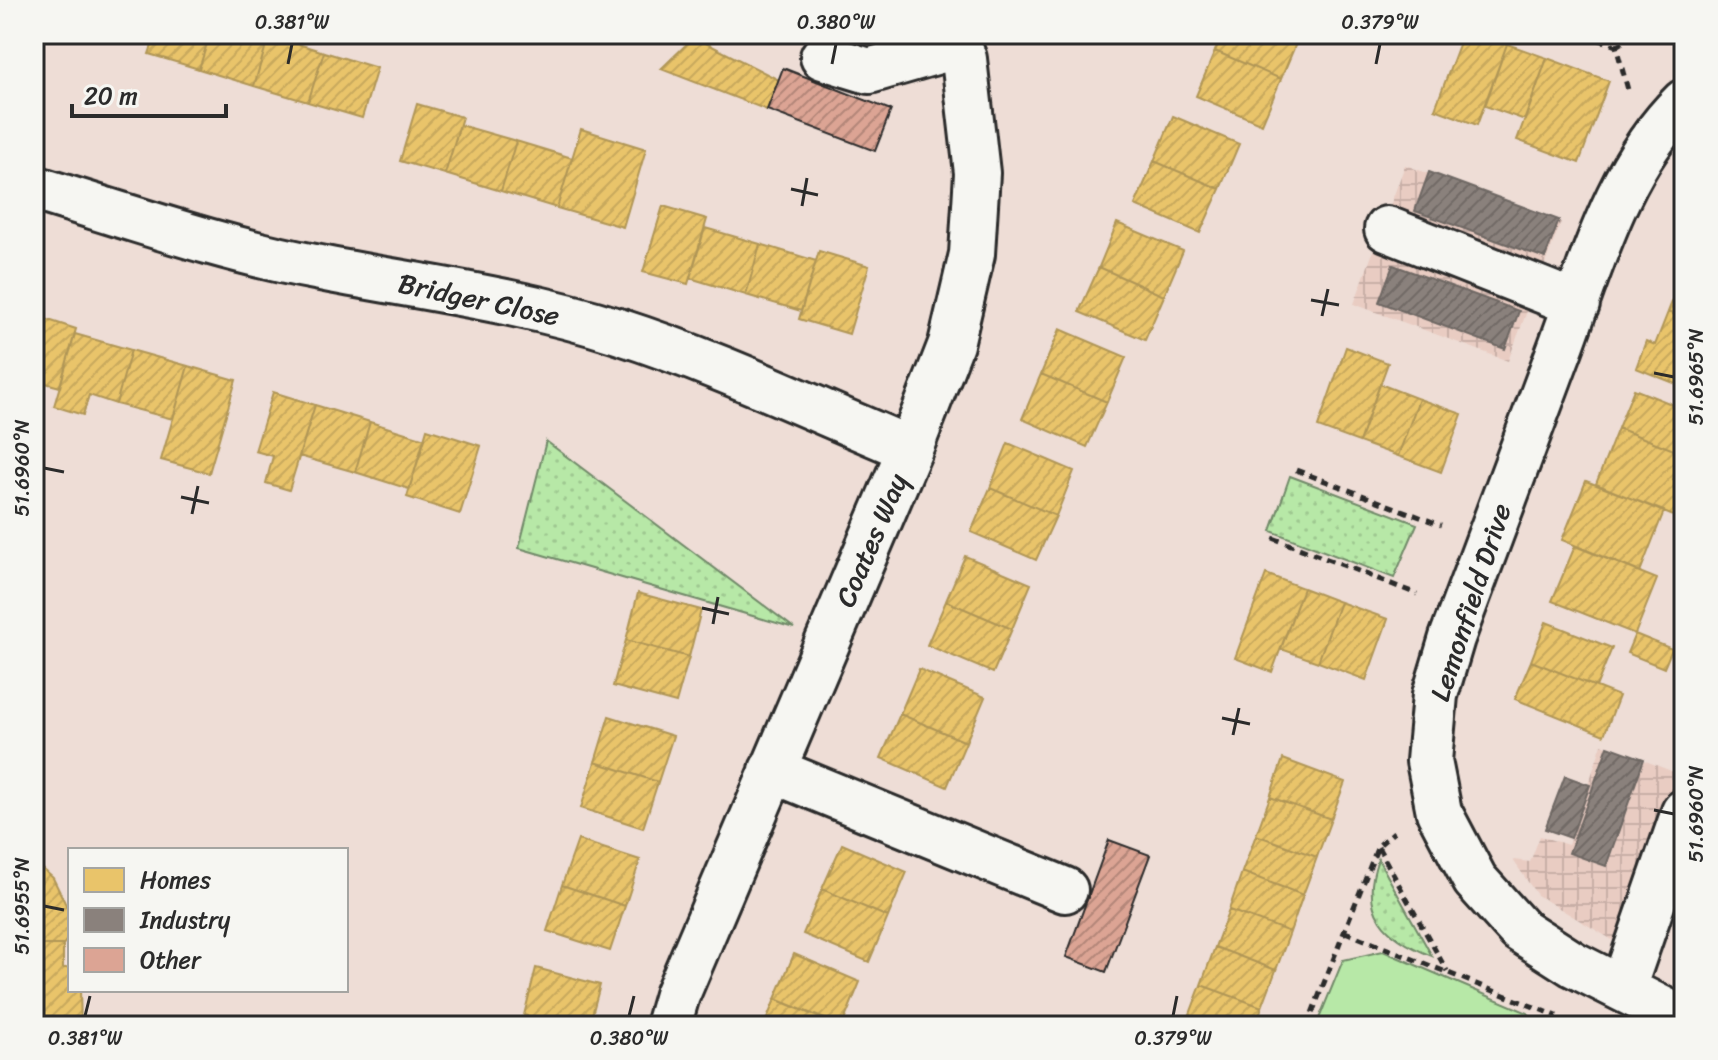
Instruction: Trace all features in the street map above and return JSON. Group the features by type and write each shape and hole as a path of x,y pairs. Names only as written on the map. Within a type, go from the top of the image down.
{"street":[{"path":"823,57 869,71 957,39"},
{"name":"Coates Way","path":"668,1026 677,995 910,449 951,344 972,254 977,173 964,59 957,39"},
{"name":"Lemonfield Drive","path":"1684,102 1655,130 1627,181 1577,304 1462,611 1435,695 1429,761 1439,812 1475,880 1520,930 1573,964 1684,1020"},
{"name":"Bridger Close","path":"34,188 230,247 312,267 540,310 618,331 786,395 910,449"},
{"path":"1387,229 1577,304"},
{"path":"772,770 1065,890"},
{"path":"1623,988 1684,812"}],"path":[{"path":"1585,34 1616,46"},
{"path":"1616,46 1636,34"},
{"path":"1616,46 1645,148"},
{"path":"1296,470 1488,542"},
{"path":"1273,538 1462,611"},
{"path":"1307,1026 1378,846 1402,824 1439,812"},
{"path":"1378,846 1447,971"},
{"path":"1345,932 1557,1016"}],"shaded area":[{"path":"1405,165 1561,222 1508,361 1354,304"},
{"path":"1602,744 1679,774 1684,763 1684,872 1641,957 1537,895 1513,860 1530,862 1540,836 1568,845"}],"green space":[{"path":"546,441 794,628 519,548"},
{"path":"1290,476 1417,524 1394,578 1271,531"},
{"path":"1378,859 1432,956 1401,940 1380,920 1372,894"},
{"path":"1383,951 1528,1013 1537,1026 1316,1026 1343,960"}],"building: Homes":[{"path":"156,34 210,34 199,69 149,54"},
{"path":"210,34 269,35 254,86 199,69"},
{"path":"1223,34 1300,34 1281,79 1215,51"},
{"path":"1463,34 1480,34 1507,44 1477,125 1435,109"},
{"path":"269,35 324,52 308,102 254,86"},
{"path":"694,37 779,80 767,110 661,69"},
{"path":"1507,44 1547,58 1525,120 1485,106"},
{"path":"1215,51 1281,79 1262,124 1196,96"},
{"path":"324,52 377,68 362,118 308,102"},
{"path":"1547,58 1609,81 1579,163 1517,140"},
{"path":"417,104 462,117 445,174 400,161"},
{"path":"1173,116 1239,144 1220,189 1154,161"},
{"path":"460,125 516,141 501,191 445,174"},
{"path":"581,129 646,149 623,227 557,208"},
{"path":"516,141 572,158 557,208 501,191"},
{"path":"1154,161 1220,189 1200,233 1135,205"},
{"path":"663,206 707,219 688,284 643,272"},
{"path":"1117,223 1183,251 1164,296 1099,267"},
{"path":"705,228 760,244 746,295 690,278"},
{"path":"760,244 816,261 801,311 746,295"},
{"path":"819,251 869,266 849,334 799,319"},
{"path":"1099,267 1164,296 1145,340 1079,312"},
{"path":"1684,274 1684,319 1668,312"},
{"path":"1668,312 1684,319 1684,387 1636,368 1646,341 1655,345"},
{"path":"36,316 76,329 60,387 34,380"},
{"path":"1060,329 1126,357 1107,402 1041,374"},
{"path":"75,334 131,350 116,404 89,395 83,415 54,406"},
{"path":"1346,347 1388,363 1359,442 1318,427"},
{"path":"131,350 188,366 173,419 116,404"},
{"path":"188,366 236,380 209,473 161,460"},
{"path":"1041,374 1107,402 1087,447 1022,419"},
{"path":"1380,384 1419,399 1398,456 1359,442"},
{"path":"1634,389 1684,409 1684,454 1618,428"},
{"path":"273,392 315,405 289,490 266,483 273,456 255,451"},
{"path":"1419,399 1462,414 1441,472 1398,456"},
{"path":"315,405 370,422 355,472 299,456"},
{"path":"370,422 425,439 409,489 355,472"},
{"path":"1618,428 1684,454 1673,480 1684,484 1683,520 1596,484"},
{"path":"427,429 481,446 460,514 407,497"},
{"path":"1008,443 1074,471 1056,516 990,488"},
{"path":"1586,481 1664,511 1640,572 1562,540"},
{"path":"990,488 1056,516 1036,560 971,532"},
{"path":"1575,546 1657,579 1635,634 1552,601"},
{"path":"965,556 1031,584 1012,629 946,601"},
{"path":"1266,574 1303,588 1272,672 1235,658"},
{"path":"1303,588 1340,602 1318,662 1281,649"},
{"path":"638,593 701,610 689,657 626,640"},
{"path":"946,601 1012,629 993,673 927,645"},
{"path":"1340,602 1388,619 1366,680 1318,662"},
{"path":"1546,622 1612,648 1596,687 1531,661"},
{"path":"1635,634 1672,649 1664,668 1627,653"},
{"path":"626,640 689,657 676,703 613,686"},
{"path":"1531,661 1619,696 1604,735 1515,699"},
{"path":"919,669 985,697 966,742 900,714"},
{"path":"900,714 966,742 947,787 881,758"},
{"path":"609,716 673,736 658,782 595,762"},
{"path":"1283,759 1345,782 1331,819 1270,797"},
{"path":"595,762 658,782 643,828 581,808"},
{"path":"1270,797 1331,819 1317,857 1256,835"},
{"path":"1256,835 1317,857 1303,895 1242,872"},
{"path":"578,840 640,860 625,906 562,885"},
{"path":"842,844 907,872 888,917 822,889"},
{"path":"34,861 53,878 68,909 68,938 63,945 36,945"},
{"path":"1242,872 1303,895 1290,932 1229,910"},
{"path":"562,885 625,906 610,951 547,931"},
{"path":"822,889 888,917 869,962 803,934"},
{"path":"1229,910 1290,932 1276,970 1215,947"},
{"path":"36,945 63,945 63,968 68,968 68,992 80,992 81,1026 34,1026"},
{"path":"1215,947 1276,970 1262,1007 1201,985"},
{"path":"794,954 860,982 842,1026 775,999"},
{"path":"536,968 600,985 589,1026 567,1026 524,1015"},
{"path":"1201,985 1262,1007 1255,1026 1196,1026 1187,1022"},
{"path":"775,999 839,1026 764,1026"},
{"path":"524,1015 567,1026 521,1026"}],"building: Industry":[{"path":"1429,172 1559,220 1545,258 1415,211"},
{"path":"1393,265 1519,311 1505,349 1379,302"},
{"path":"1608,746 1644,759 1606,866 1569,853"},
{"path":"1565,776 1590,785 1571,838 1545,829"}],"building: Other":[{"path":"783,68 891,110 875,151 767,110"},
{"path":"1109,840 1150,855 1106,972 1066,957"}]}
